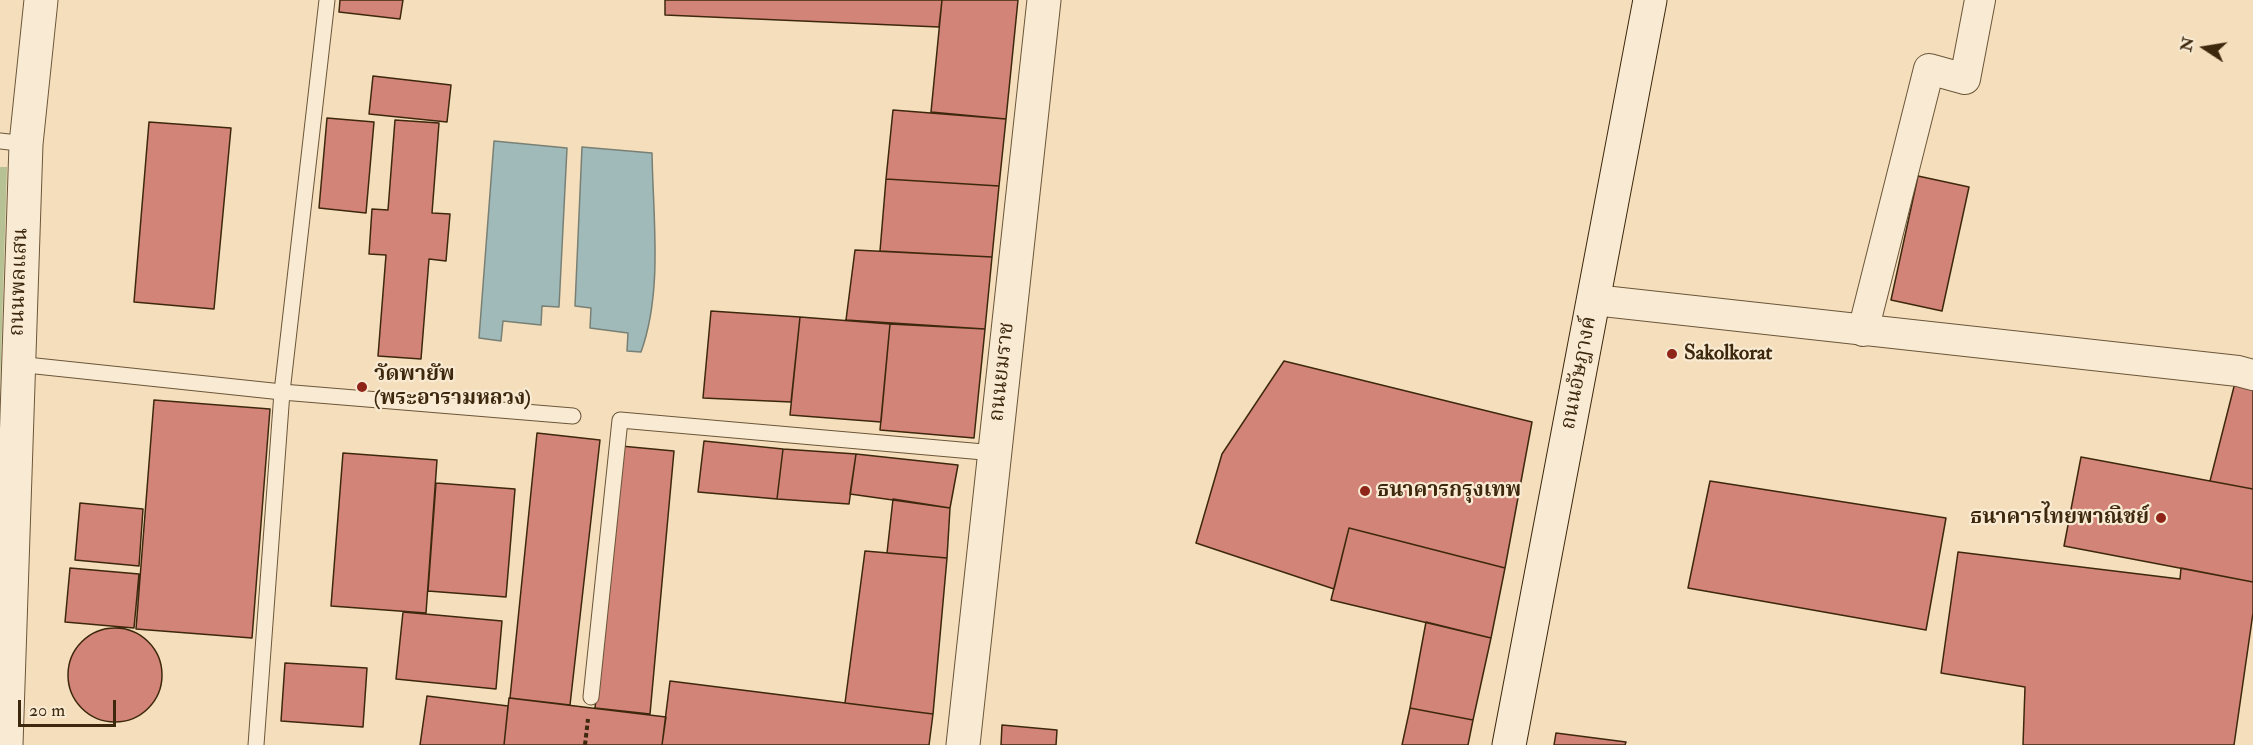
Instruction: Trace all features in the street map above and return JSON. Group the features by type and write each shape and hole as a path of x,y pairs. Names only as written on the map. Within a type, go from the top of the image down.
{"street":[{"name":"ถนนพลแสน","path":"6,745 17,364 13,143 41,0"},
{"name":"ถนนยมราช","path":"963,745 1044,0"},
{"name":"ถนนอัษฎางค์","path":"1509,745 1650,0"},
{"path":"1863,331 1929,69 1965,79 1980,0"},
{"path":"1594,300 2238,371 2253,375"}],"lane":[{"path":"256,745 282,392 327,0"},
{"path":"17,364 282,392 573,416"},
{"path":"591,697 620,420 995,453"}],"green space":[{"path":"0,167 7,167 0,390"}],"water":[{"path":"494,141 567,148 559,307 542,306 541,325 503,321 501,341 479,338"},
{"path":"582,147 652,153 655,228 654,279 648,329 641,352 627,351 628,333 590,328 591,308 575,306"}],"building":[{"path":"340,0 403,0 400,19 339,12"},
{"path":"665,0 942,0 939,27 665,15"},
{"path":"942,0 1018,0 1006,119 931,112"},
{"path":"373,76 451,85 447,122 369,114"},
{"path":"893,110 1006,119 999,186 886,179"},
{"path":"327,118 374,122 366,213 319,208"},
{"path":"395,120 439,123 432,213 450,214 446,261 429,259 421,359 378,356 386,255 369,254 372,209 388,210"},
{"path":"149,122 231,128 214,309 134,302"},
{"path":"1918,176 1969,187 1942,311 1891,300"},
{"path":"886,179 999,186 992,257 880,251"},
{"path":"855,250 992,257 985,329 846,320"},
{"path":"711,311 800,317 791,402 703,398"},
{"path":"800,317 890,324 881,422 790,415"},
{"path":"890,324 985,329 974,438 880,430"},
{"name":"ธนาคารกรุงเทพ","path":"1284,361 1532,422 1505,568 1349,528 1334,589 1196,543 1222,454"},
{"path":"2238,371 2253,375 2253,489 2210,481"},
{"path":"154,400 270,409 252,638 136,629"},
{"path":"537,433 600,440 570,705 510,698"},
{"path":"704,441 783,449 777,499 698,492"},
{"path":"621,446 674,451 650,714 595,708"},
{"path":"783,449 856,454 849,504 777,499"},
{"path":"343,453 437,460 426,613 331,606"},
{"path":"856,454 958,465 950,508 850,494"},
{"name":"ธนาคารไทยพาณิชย์","path":"2081,457 2253,489 2253,582 2064,546"},
{"path":"1710,481 1946,518 1926,630 1688,588"},
{"path":"436,483 515,489 506,597 428,591"},
{"path":"893,499 950,508 947,558 887,553"},
{"path":"80,503 143,509 139,566 75,560"},
{"path":"1349,528 1505,568 1491,638 1331,600"},
{"path":"865,551 947,558 933,714 845,703"},
{"path":"1958,552 2180,579 2181,568 2253,582 2253,613 2234,745 2023,745 2025,687 1941,673"},
{"path":"70,568 139,574 134,628 65,622"},
{"path":"403,612 502,621 496,689 396,679"},
{"path":"1426,622 1491,638 1473,720 1410,708"},
{"path":"115,628 133,631 148,642 159,657 162,675 159,693 148,708 133,719 115,722 97,719 82,708 71,693 68,675 71,657 82,642 97,631"},
{"path":"285,663 367,668 363,727 281,721"},
{"path":"670,681 933,714 929,745 662,745"},
{"path":"427,696 508,706 504,745 420,745"},
{"path":"509,698 666,717 662,745 504,745"},
{"path":"1410,708 1473,720 1468,745 1402,745"},
{"path":"1002,725 1057,730 1056,745 1001,745"},
{"path":"1556,733 1626,742 1625,745 1554,745"}],"place":[{"name":"Sakolkorat","path":"1672,354"},
{"name":"วัดพายัพ (พระอารามหลวง)","path":"362,387"},
{"name":"ธนาคารกรุงเทพ","path":"1365,491"},
{"name":"ธนาคารไทยพาณิชย์","path":"2161,518"}]}
